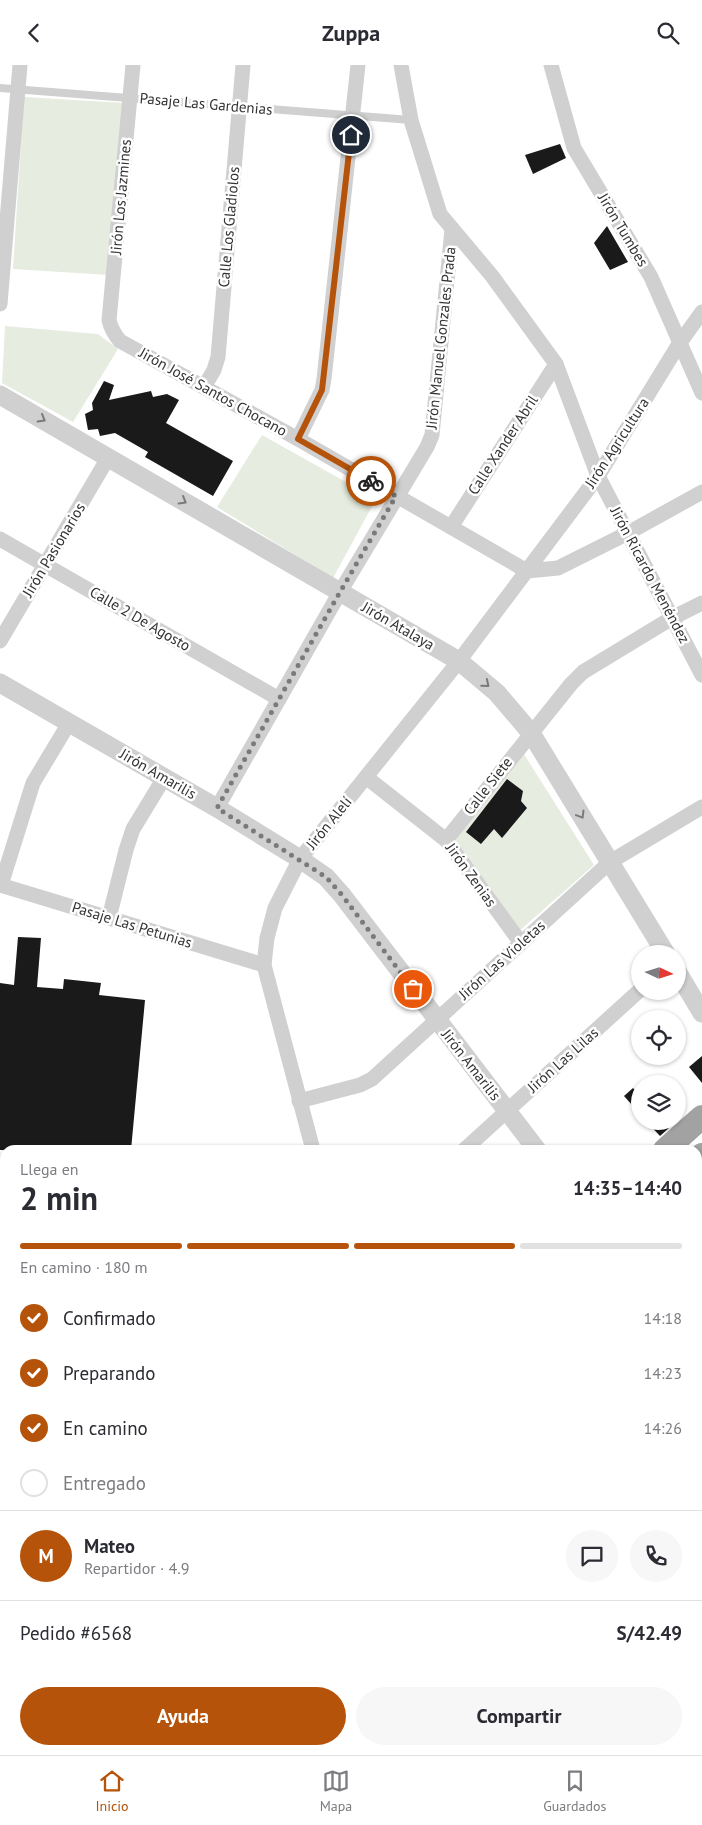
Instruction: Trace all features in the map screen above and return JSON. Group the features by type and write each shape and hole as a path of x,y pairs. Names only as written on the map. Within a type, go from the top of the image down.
{"highway":[{"path":"671,1145 702,1117"}],"street":[{"path":"0,304 20,65"},
{"name":"Jirón Los Jazmines","path":"110,328 109,320 133,65"},
{"name":"Calle Los Gladiolos","path":"204,387 218,357 243,65"},
{"path":"298,439 322,390 324,379 358,65"},
{"name":"Jirón Ricardo Menéndez","path":"401,65 411,120 440,214 492,276 556,364 598,476 702,675"},
{"name":"Jirón Tumbes","path":"550,65 574,148 651,277 679,345 702,393"},
{"name":"Jirón Manuel Gonzales Prada","path":"217,808 340,592 427,447 432,435 452,229"},
{"name":"Jirón Agricultura","path":"527,571 598,476 679,345 702,312"},
{"name":"Jirón José Santos Chocano","path":"110,328 120,341 298,439 527,571"},
{"name":"Calle Xander Abril","path":"451,527 556,364"},
{"name":"Jirón Atalaya","path":"0,395 459,661 497,693 531,733 661,945"},
{"name":"Jirón Pasionarios","path":"0,641 108,458"},
{"path":"527,571 558,568 628,533 702,491"},
{"name":"Calle 2 De Agosto","path":"0,539 279,699"},
{"name":"Jirón Alelí","path":"312,1145 264,965 267,938 275,908 300,859 459,661 527,571"},
{"name":"Calle Siete","path":"446,840 571,684 584,673 672,618 702,603"},
{"name":"Jirón Amarilis","path":"0,683 217,808 326,877 342,895 533,1145"},
{"path":"0,885 33,783 69,723"},
{"path":"109,918 133,829 164,777"},
{"name":"Jirón Zenias","path":"366,777 446,840 521,943"},
{"name":"Jirón Las Violetas","path":"299,1101 360,1085 372,1079 610,862 702,807"},
{"name":"Pasaje Las Petunias","path":"0,885 264,965"},
{"path":"686,986 702,1013"},
{"name":"Jirón Las Lilas","path":"470,1145 631,998"}],"lane":[{"name":"Pasaje Las Gardenias","path":"0,88 411,120"}],"shaded area":[{"path":"24,97 125,103 109,275 13,269"},
{"path":"5,326 98,334 118,349 73,422 2,383"},
{"path":"262,435 376,499 333,578 217,507"},
{"path":"522,751 594,865 518,932 455,839"}],"building":[{"path":"560,144 566,158 533,174 525,155"},
{"path":"607,226 628,262 610,270 594,243"},
{"path":"104,381 114,385 109,400 151,391 153,397 167,394 179,400 166,423 233,461 213,496 145,457 148,452 115,433 100,436 98,429 88,430 85,414 93,410 92,403"},
{"path":"507,779 523,791 521,801 527,808 502,838 494,829 481,844 466,832"},
{"path":"18,937 41,938 37,987 63,989 64,979 101,983 99,995 145,1000 131,1145 0,1145 0,983 14,985"},
{"path":"702,1056 702,1083 689,1067"},
{"path":"631,1090 631,1104 624,1096"},
{"path":"654,1130 667,1130 660,1136"}],"way so far":[{"path":"371,481 396,496 217,808 326,877 342,895 413,989"}],"route":[{"path":"351,135 324,379 322,390 298,439 371,481"}]}
